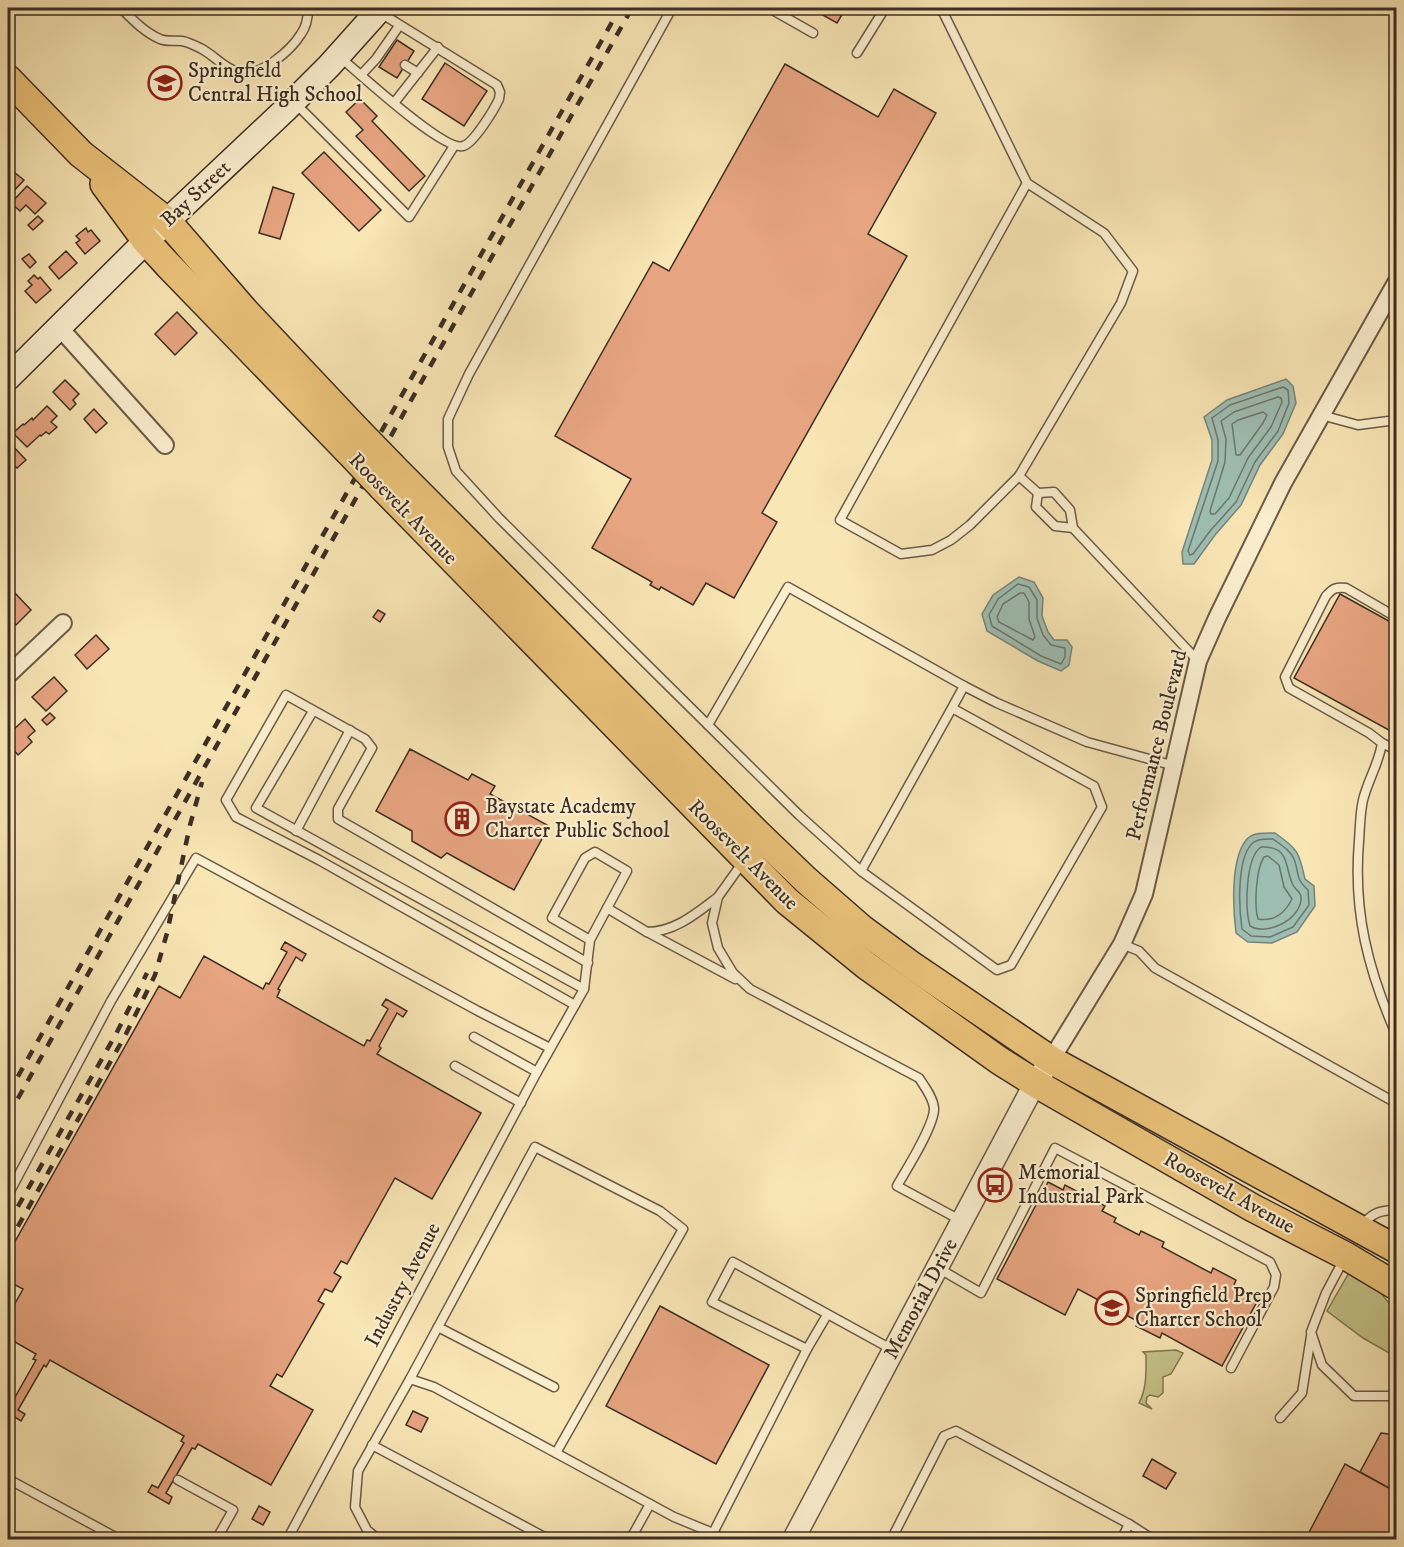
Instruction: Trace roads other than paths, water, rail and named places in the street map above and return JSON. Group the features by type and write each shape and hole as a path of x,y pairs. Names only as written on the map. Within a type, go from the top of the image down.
{"main road":[{"name":"Bay Street","path":"8,378 146,241 293,102 379,10"},
{"name":"Roosevelt Avenue","path":"8,79 81,154 146,241 352,440 787,901 867,966 1000,1061 1253,1208 1346,1256 1396,1286"},
{"name":"Roosevelt Avenue","path":"81,154 168,222 352,440"},
{"name":"Roosevelt Avenue","path":"387,477 806,880 861,928 1051,1060 1396,1249"},
{"path":"1346,1256 1361,1229"}],"street":[{"name":"Performance Boulevard","path":"1051,1060 1122,944 1144,894 1198,661 1217,618 1283,483 1396,283"},
{"path":"59,327 165,445"},
{"path":"9,671 63,623"},
{"name":"Memorial Drive","path":"793,1539 1035,1083 1051,1060"}],"lane":[{"path":"121,8 138,25 161,40 183,41 201,48 226,67 240,73 254,72 272,63 287,50 302,33 308,20 308,8"},
{"path":"672,8 470,374 448,419 448,447 456,471 499,518 791,807 861,871 997,970 1011,965 1102,807 1094,786 952,708"},
{"path":"769,8 813,33"},
{"path":"857,53 885,8"},
{"path":"941,8 1027,183 1104,233 1133,271 1121,303 1019,476 970,525 951,540 932,550 902,554 840,520 1027,183"},
{"path":"338,55 394,103 448,144 458,148 470,144 496,104 500,92 497,85 438,47 399,26 379,10"},
{"path":"361,75 385,52 399,26"},
{"path":"394,103 438,47"},
{"path":"405,65 418,73"},
{"path":"293,102 410,217 454,146"},
{"path":"1322,415 1358,424 1396,420"},
{"path":"1019,476 1038,493 1054,492 1070,510 1073,528 1198,661"},
{"path":"1038,493 1036,507 1055,526 1073,528"},
{"path":"708,725 788,587 997,703 1087,742 1175,766"},
{"path":"1396,617 1346,588 1331,589 1285,677 1289,688 1396,750"},
{"path":"861,871 964,686"},
{"path":"574,1005 319,860 236,817 226,800 286,695 365,739 372,748 338,809 338,819 588,963"},
{"path":"313,711 256,808 584,989 590,940 627,871 595,852 585,858 552,918 590,940"},
{"path":"296,831 350,730"},
{"path":"1382,743 1363,800 1357,863 1358,885 1362,931 1368,961 1396,1034"},
{"path":"8,1195 111,1001 195,858 550,1048"},
{"path":"647,932 657,932 687,921 718,897 745,859"},
{"path":"718,897 712,923 718,948 733,974 746,985"},
{"path":"607,908 647,932 919,1078 934,1108 928,1128 897,1186 962,1221"},
{"path":"1122,944 1139,951 1155,968 1396,1103"},
{"name":"Industry Avenue","path":"287,1539 537,1072 584,989"},
{"path":"474,1037 537,1072"},
{"path":"455,1066 521,1103"},
{"path":"379,1539 367,1530 355,1507 358,1471 535,1147 660,1211 683,1228 556,1453"},
{"path":"936,1268 981,1293 1055,1148 1266,1258 1274,1267 1276,1275 1274,1287 1231,1368"},
{"path":"1361,1229 1371,1215 1396,1210"},
{"path":"1280,1418 1302,1393 1311,1332 1326,1293 1346,1256"},
{"path":"807,1349 712,1302 733,1262 893,1351"},
{"path":"713,1533 807,1349 827,1315"},
{"path":"438,1327 554,1387"},
{"path":"1311,1332 1322,1365 1354,1396 1396,1396"},
{"path":"410,1379 434,1387 674,1517 724,1539"},
{"path":"891,1539 944,1436 956,1431 1154,1539"},
{"path":"372,1445 550,1539"},
{"path":"8,1479 121,1539"},
{"path":"178,1480 233,1510 217,1539"},
{"path":"630,1539 650,1504"},
{"path":"1121,1539 1129,1524"}],"water":[{"path":"1286,379 1293,386 1296,403 1283,434 1260,465 1241,505 1194,564 1183,564 1182,552 1212,460 1212,440 1204,417 1227,400"},
{"path":"1019,577 1034,582 1043,598 1042,616 1054,640 1067,640 1072,647 1069,665 1061,671 1038,661 987,631 982,614 993,595"},
{"path":"1260,833 1275,833 1289,843 1296,852 1305,879 1314,886 1315,906 1297,932 1272,943 1248,942 1236,933 1234,884 1238,858 1247,839"}],"railway":[{"path":"8,1094 620,8"},
{"path":"8,1116 632,8"},
{"path":"8,1244 126,1034 155,975 202,782"},
{"path":"8,1224 116,1034 147,973"}],"place":[{"name":"Springfield Central High School","path":"165,83"},
{"name":"Baystate Academy Charter Public School","path":"462,819"},
{"name":"Memorial Industrial Park","path":"995,1185"},
{"name":"Springfield Prep Charter School","path":"1112,1308"}]}
